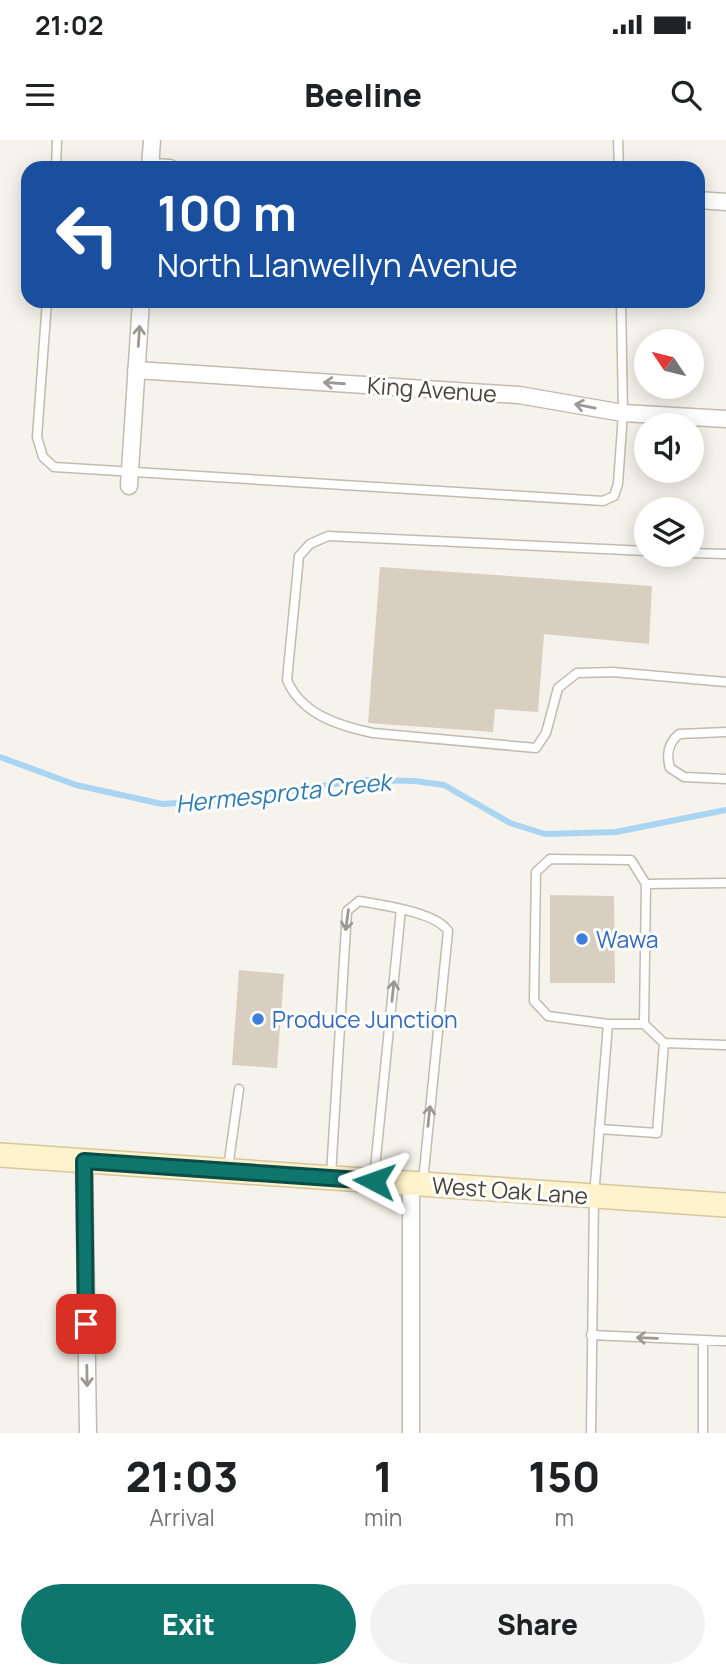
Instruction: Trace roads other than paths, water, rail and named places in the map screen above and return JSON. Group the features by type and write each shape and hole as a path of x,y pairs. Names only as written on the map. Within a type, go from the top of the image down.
{"main road":[{"name":"West Oak Lane","path":"0,1155 726,1205"}],"street":[{"path":"150,161 152,140"},
{"path":"705,200 726,202"},
{"path":"129,478 140,308"},
{"name":"King Avenue","path":"136,370 519,395 623,413 726,419"},
{"path":"84,1161 88,1433"},
{"path":"411,1433 417,1183"}],"lane":[{"path":"56,161 57,140"},
{"path":"618,140 619,161"},
{"path":"46,308 37,437 43,457 54,467 129,478 603,501 610,500 617,490 623,413 621,308"},
{"path":"634,550 328,536 319,539 299,556 287,680 293,694 303,705 351,729 536,748 546,733 558,688 577,673 613,673 726,682"},
{"path":"704,553 726,554"},
{"path":"726,732 679,734 671,741 667,757 670,768 684,777 726,779"},
{"path":"644,1024 646,884 631,860 550,859 536,872 534,1000 548,1016 608,1024 644,1024 664,1043 726,1045"},
{"path":"646,884 726,883"},
{"path":"331,1178 347,911 359,901 401,909 440,922 448,931 417,1183"},
{"path":"374,1181 401,909"},
{"path":"591,1433 594,1196 608,1024"},
{"path":"599,1129 657,1133 664,1043"},
{"path":"228,1171 239,1089"},
{"path":"591,1335 726,1341"},
{"path":"703,1340 703,1433"}],"waterway":[{"name":"Hermesprota Creek","path":"0,757 76,785 162,804 230,800 362,780 415,781 444,785 510,823 545,834 616,832 726,810"}],"place":[{"name":"Wawa","path":"582,939"},
{"name":"Produce Junction","path":"258,1019"}]}
